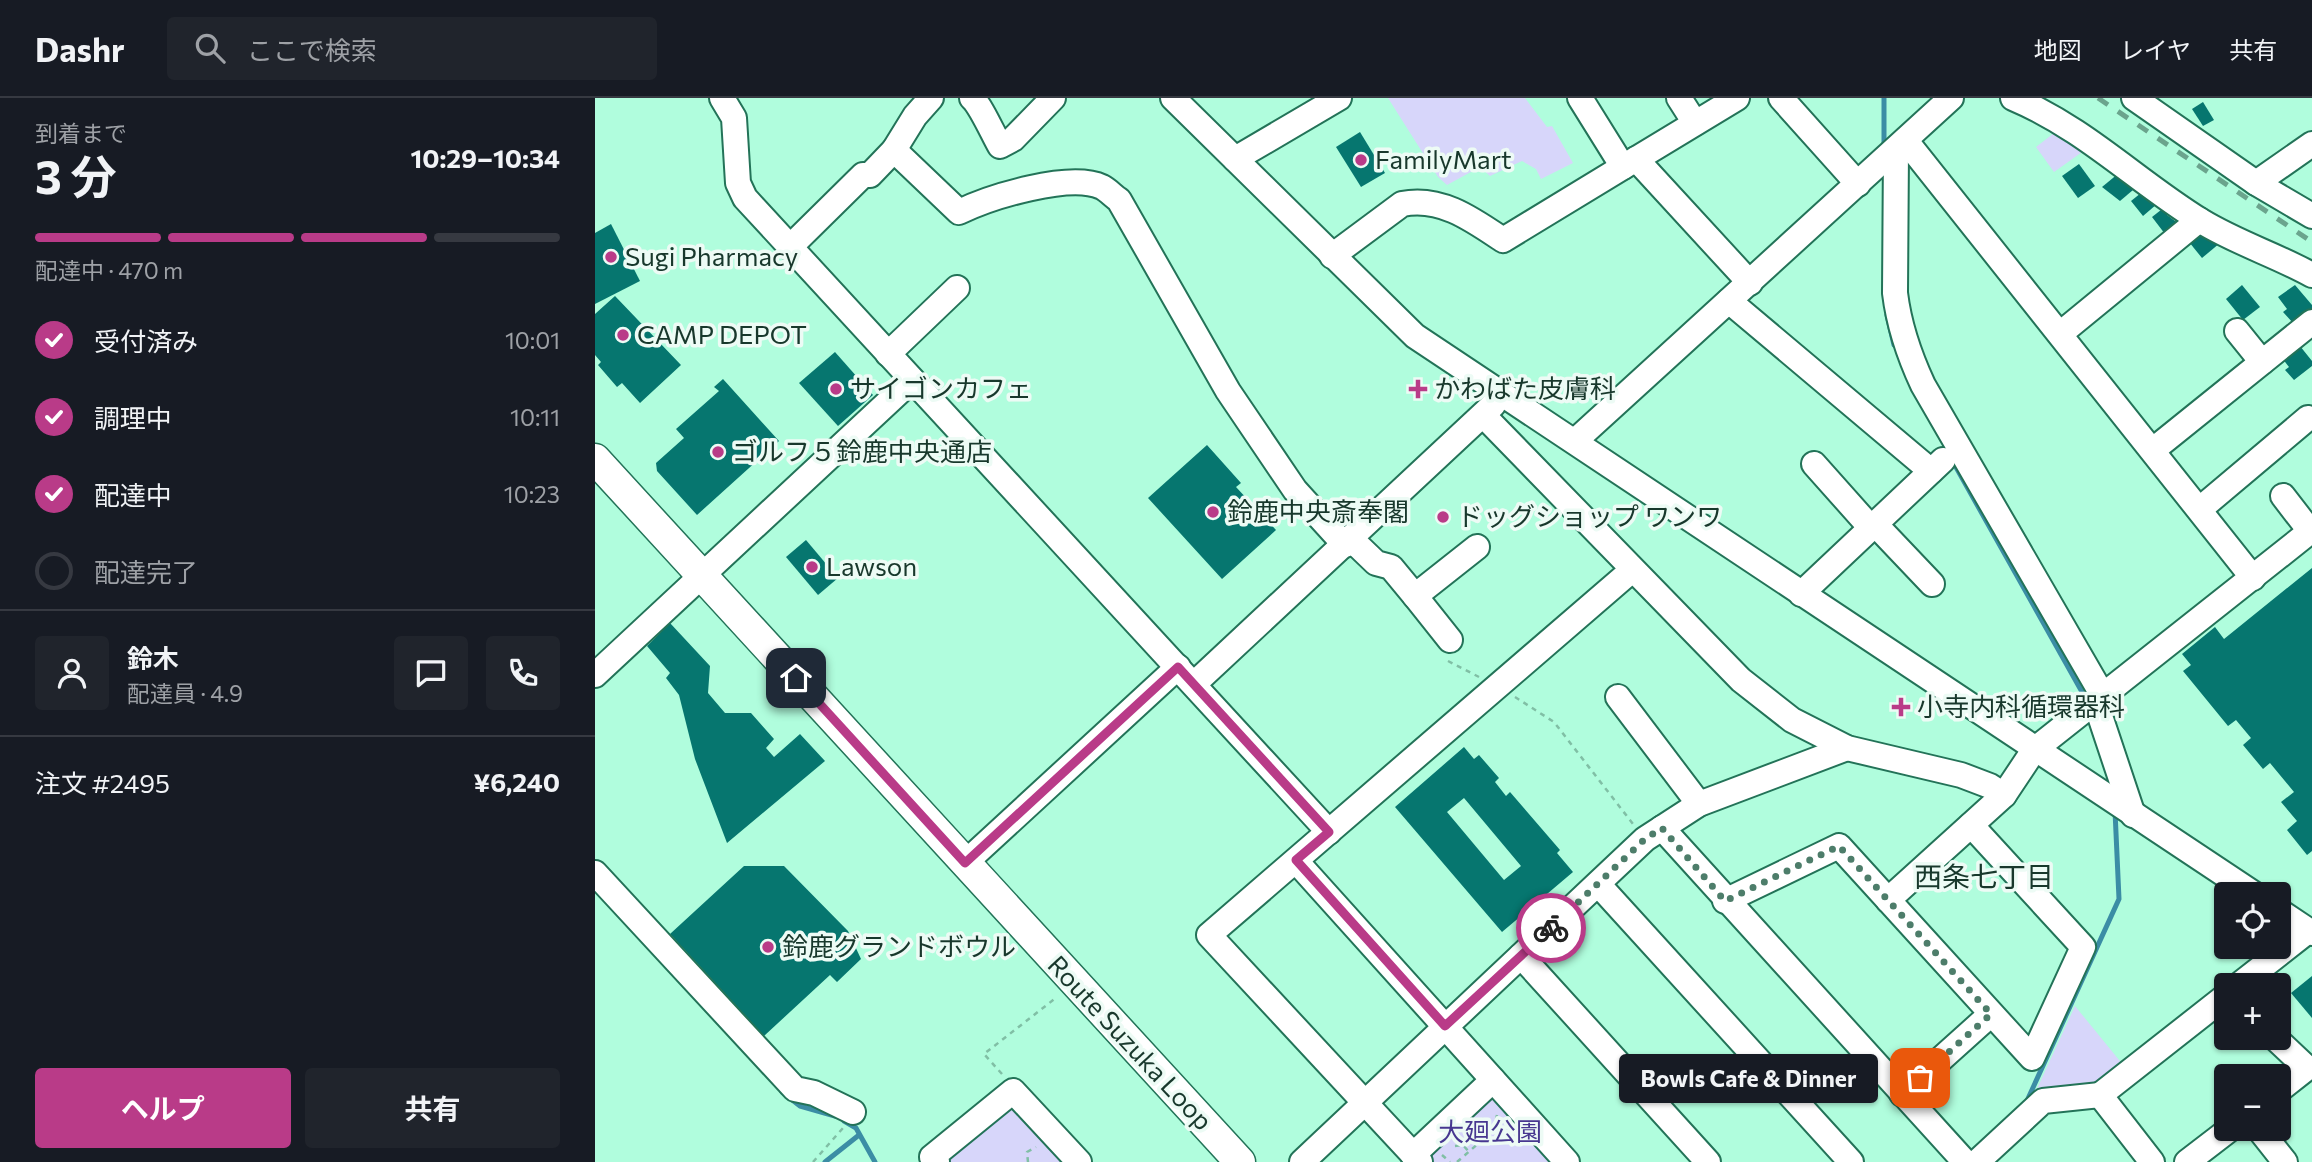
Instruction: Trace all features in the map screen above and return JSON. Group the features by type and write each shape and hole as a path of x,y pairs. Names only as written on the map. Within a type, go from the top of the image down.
{"main road":[{"name":"Route Suzuka Loop","path":"595,458 1240,1162"}],"street":[{"path":"722,98 734,118 738,183 745,198 1329,832"},
{"path":"790,247 863,175 870,175 894,150 915,116 931,98"},
{"path":"972,98 978,103 1000,146 1013,139 1053,98"},
{"path":"1173,98 1415,336 2034,750 2236,882"},
{"path":"1235,159 1339,98"},
{"path":"1580,98 1630,163 1750,283"},
{"path":"1679,98 1695,123"},
{"path":"1332,256 1402,204 1409,202 1433,203 1452,209 1503,240 1737,98"},
{"path":"1781,98 1885,159 2060,334 2253,578"},
{"path":"1575,441 1951,98"},
{"path":"2013,98 2055,116 2199,220 2245,246 2312,275"},
{"path":"2134,98 2256,183 2312,216"},
{"path":"2256,183 2312,144"},
{"path":"894,150 959,212 999,197 1063,181 1103,188 1119,201 1227,391 1295,490 1348,542 1376,563 1391,567 1450,640"},
{"path":"1885,159 1898,316 1923,385 1945,460 2094,702 2133,815"},
{"path":"2060,334 2199,220"},
{"path":"888,354 957,288"},
{"path":"1729,302 1945,460"},
{"path":"2153,450 2312,322"},
{"path":"2237,331 2262,362"},
{"path":"595,675 912,380"},
{"path":"965,863 1186,675 1348,542 1484,416 1503,394"},
{"path":"1484,416 1629,565 1631,571 1741,680 1793,720 1847,748 1961,775 1990,786 2004,795"},
{"path":"2200,509 2308,418"},
{"path":"1801,594 1945,460"},
{"path":"1814,464 1932,584"},
{"path":"1888,900 2004,795 2034,750 2311,530 2283,496"},
{"path":"1415,596 1477,547"},
{"path":"1493,1080 1416,1158 1209,935 1631,571"},
{"path":"1618,697 1699,804"},
{"path":"1302,1162 1645,839 1699,804 1847,748"},
{"path":"1725,901 1839,846 2032,1059 2083,947 1971,825"},
{"path":"1662,828 1725,901 1965,1162"},
{"path":"1296,860 1567,1162"},
{"path":"595,873 796,1089 814,1093 848,1120"},
{"path":"1598,884 1837,1158"},
{"path":"2255,973 2310,932 2291,919"},
{"path":"1521,956 1708,1162"},
{"path":"1977,1162 2043,1101 2100,1095 2214,1005"},
{"path":"1902,1094 1991,1014"},
{"path":"2288,1050 2307,1068 2291,1081"},
{"path":"937,1162 932,1157 1013,1091 1079,1162"},
{"path":"2100,1095 2152,1162"},
{"path":"2187,1162 2214,1141"},
{"path":"2268,1141 2285,1162"}],"path":[{"path":"1013,1091 1012,1086 984,1054 1059,995"},
{"path":"1494,1130 1497,1115"},
{"path":"813,1162 833,1143 848,1120"},
{"path":"1457,1162 1503,1122"},
{"path":"1028,1162 1028,1150 1037,1147 1042,1150"}],"green space":[{"path":"1388,98 1525,98 1547,127 1552,126 1573,163 1541,179 1536,169 1522,161 1490,176 1480,167 1447,185 1438,177"},
{"path":"2058,130 2085,150 2054,172 2036,147"},
{"path":"2075,1006 2124,1066 2091,1091 2041,1096 2036,1091"},
{"name":"大廻公園","path":"1488,1091 1558,1162 1428,1162 1425,1158"},
{"path":"1008,1104 1017,1105 1067,1162 948,1162 946,1153"}],"building":[{"path":"2203,102 2214,120 2203,126 2192,109"},
{"name":"FamilyMart","path":"1360,132 1385,173 1361,187 1336,147"},
{"path":"2079,164 2095,186 2078,198 2062,176"},
{"path":"2119,173 2133,190 2120,201 2102,187"},
{"path":"2141,193 2146,199 2150,196 2157,204 2143,216 2131,201"},
{"path":"2166,206 2170,212 2167,215 2179,224 2165,234 2152,217"},
{"name":"Sugi Pharmacy","path":"611,224 640,281 595,304 595,233"},
{"path":"2203,232 2220,243 2202,258 2185,237"},
{"path":"2242,285 2260,307 2243,320 2226,299"},
{"path":"2295,285 2312,305 2312,311 2293,323 2283,312 2287,309 2278,297"},
{"name":"CAMP DEPOT","path":"615,296 681,365 640,403 622,383 617,387 598,365 601,362 595,355 595,314"},
{"path":"2300,346 2312,361 2312,366 2294,380 2285,370 2289,367 2282,358"},
{"name":"サイゴンカフェ","path":"835,352 873,395 838,426 799,383"},
{"name":"ゴルフ５鈴鹿中央通店","path":"723,379 779,441 697,515 657,471 656,463 684,438 676,429 719,391 714,387"},
{"path":"1207,445 1241,483 1236,487 1276,530 1222,579 1148,498"},
{"name":"Lawson","path":"806,540 838,578 818,595 786,557"},
{"path":"2312,568 2312,851 2307,855 2287,830 2297,821 2281,802 2294,792 2270,763 2263,769 2243,745 2251,738 2236,720 2228,726 2183,671 2191,665 2182,654 2215,627 2224,639"},
{"path":"670,623 710,666 708,693 725,713 751,713 774,739 766,748 774,757 800,734 825,761 727,843 695,759 679,695 666,678 670,673 647,646"},
{"path":"1464,747 1474,759 1479,755 1499,778 1495,782 1506,796 1510,792 1560,850 1557,853 1573,872 1502,932 1395,807","holes":["1464,798 1521,866 1504,880 1447,812"]},
{"name":"鈴鹿グランドボウル","path":"744,866 784,866 848,931 861,959 837,982 830,975 764,1036 670,934"},
{"path":"2312,976 2312,1018 2291,993"}],"waterway":[{"path":"1884,98 1884,147"},
{"path":"1887,315 1894,345"},
{"path":"1952,460 2086,699"},
{"path":"2026,1103 2119,899 2115,811"},
{"path":"782,1092 800,1106 835,1116"},
{"path":"844,1121 856,1128 875,1162"},
{"path":"825,1162 859,1135"}],"railway":[{"path":"2098,98 2312,242"}],"way so far":[{"path":"1551,928 1645,839 1662,828 1725,901 1839,846 1991,1014 1920,1078"}],"place":[{"name":"FamilyMart","path":"1361,160"},
{"name":"Sugi Pharmacy","path":"611,257"},
{"name":"CAMP DEPOT","path":"623,335"},
{"name":"サイゴンカフェ","path":"836,389"},
{"name":"かわばた皮膚科","path":"1418,389"},
{"name":"ゴルフ５鈴鹿中央通店","path":"718,452"},
{"name":"鈴鹿中央斎奉閣","path":"1213,512"},
{"name":"ドッグショップ ワンワ","path":"1443,517"},
{"name":"Lawson","path":"812,567"},
{"name":"小寺内科循環器科","path":"1901,707"},
{"name":"鈴鹿グランドボウル","path":"768,947"},
{"name":"Bowls Cafe & Dinner","path":"1920,1078"}],"district":[{"name":"西条七丁目","path":"1984,877"}],"route":[{"path":"796,678 965,863 1178,667 1329,832 1296,860 1445,1026 1551,928"}]}
